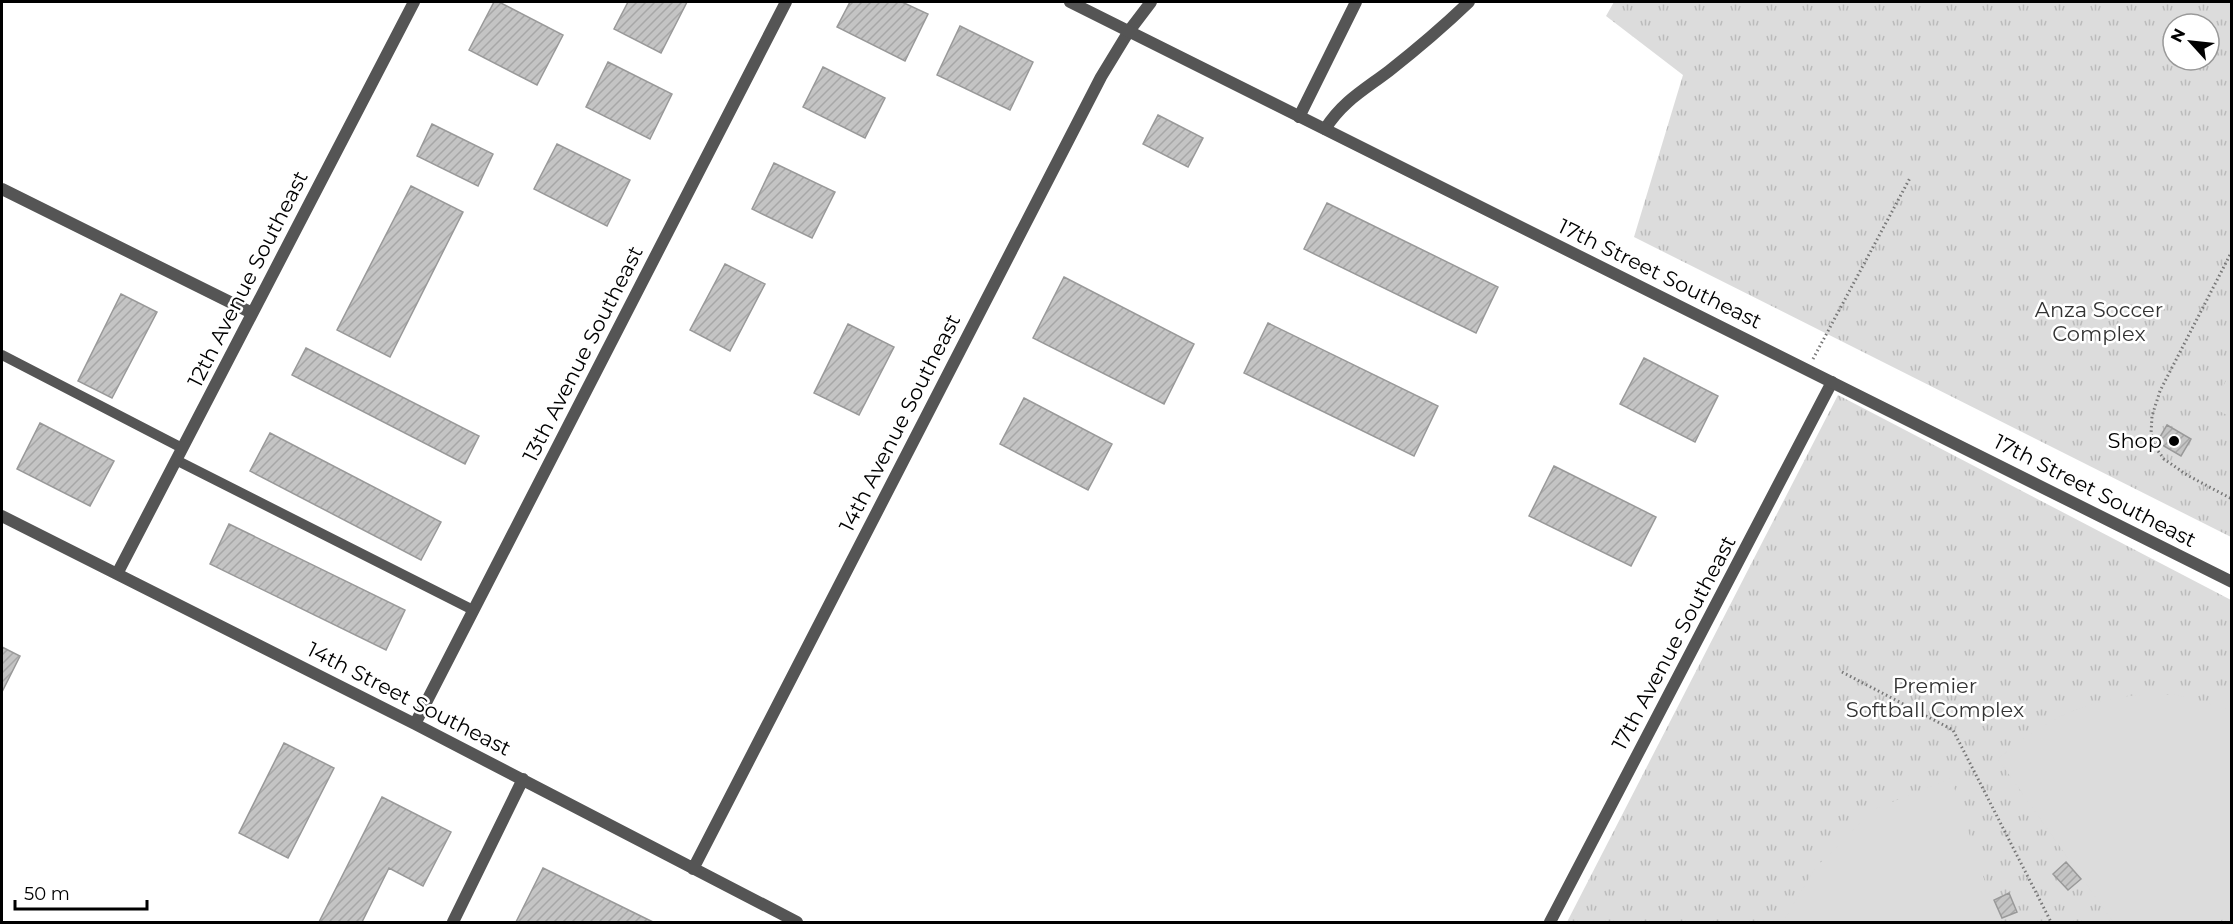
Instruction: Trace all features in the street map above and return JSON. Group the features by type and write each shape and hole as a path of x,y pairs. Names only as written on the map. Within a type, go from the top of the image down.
{"street":[{"name":"12th Avenue Southeast","path":"117,573 414,2"},
{"name":"13th Avenue Southeast","path":"415,724 786,2"},
{"name":"17th Street Southeast","path":"1070,2 2232,582"},
{"name":"14th Avenue Southeast","path":"693,868 1101,77 1129,31 1151,2"},
{"path":"1299,117 1356,2"},
{"path":"1325,129 1351,97 1413,51 1469,2"},
{"path":"2,189 252,313"},
{"name":"17th Avenue Southeast","path":"1551,922 1832,382"},
{"name":"14th Street Southeast","path":"2,516 523,779 797,922"},
{"path":"453,922 523,779"}],"lane":[{"path":"2,355 182,448"},
{"path":"176,460 473,610"}],"path":[{"path":"1808,370 1910,178"},
{"path":"2232,251 2160,391 2152,416 2151,434 2155,447 2164,459 2187,475 2232,499"},
{"path":"1842,672 1953,730 2051,922"}],"green space":[{"name":"Anza Soccer Complex","path":"1614,2 2231,2 2231,537 1634,237 1683,75 1606,16"},
{"path":"2231,370 2232,417 2213,408"},
{"name":"Premier Softball Complex","path":"1838,395 2231,600 2231,922 1567,922"},
{"path":"2178,695 2231,710 2231,913 2219,922 2113,922 1998,759 2041,727 2086,706 2129,696"},
{"path":"1951,778 1998,922 1783,922 1815,868 1875,809"}],"building":[{"path":"494,2 499,2 563,35 537,85 469,50"},
{"path":"628,2 687,2 661,53 614,29"},
{"path":"850,2 902,2 928,14 905,61 837,27"},
{"path":"960,26 1033,62 1010,110 937,75"},
{"path":"608,62 672,94 650,139 586,107"},
{"path":"823,67 885,98 865,138 803,107"},
{"path":"1158,115 1203,138 1188,167 1143,144"},
{"path":"432,124 493,154 478,186 417,156"},
{"path":"557,144 630,180 607,226 534,189"},
{"path":"774,163 835,192 812,238 752,209"},
{"path":"411,186 463,212 390,357 337,330"},
{"path":"1327,203 1498,287 1476,333 1304,249"},
{"path":"725,264 765,284 730,351 690,330"},
{"path":"1064,277 1194,344 1164,404 1033,338"},
{"path":"121,294 157,312 112,398 78,381"},
{"path":"1268,323 1438,406 1414,456 1244,373"},
{"path":"848,324 894,347 859,415 814,393"},
{"path":"306,348 479,436 465,464 292,375"},
{"path":"1644,358 1718,396 1695,442 1620,404"},
{"path":"1024,398 1112,444 1088,490 1000,444"},
{"path":"40,423 114,461 90,506 17,469"},
{"name":"Shop","path":"2167,425 2191,439 2181,456 2157,442"},
{"path":"270,433 441,522 421,560 250,471"},
{"path":"1554,466 1656,517 1631,566 1529,516"},
{"path":"229,524 405,610 386,650 210,564"},
{"path":"2,647 20,656 2,692"},
{"path":"284,743 334,768 288,858 239,833"},
{"path":"382,797 451,832 423,886 389,868 362,922 319,922"},
{"path":"2066,862 2081,879 2068,890 2053,874"},
{"path":"543,868 653,922 516,922"},
{"path":"2009,893 2017,912 2002,918 1994,900"}],"place":[{"name":"Shop","path":"2174,441"}]}
